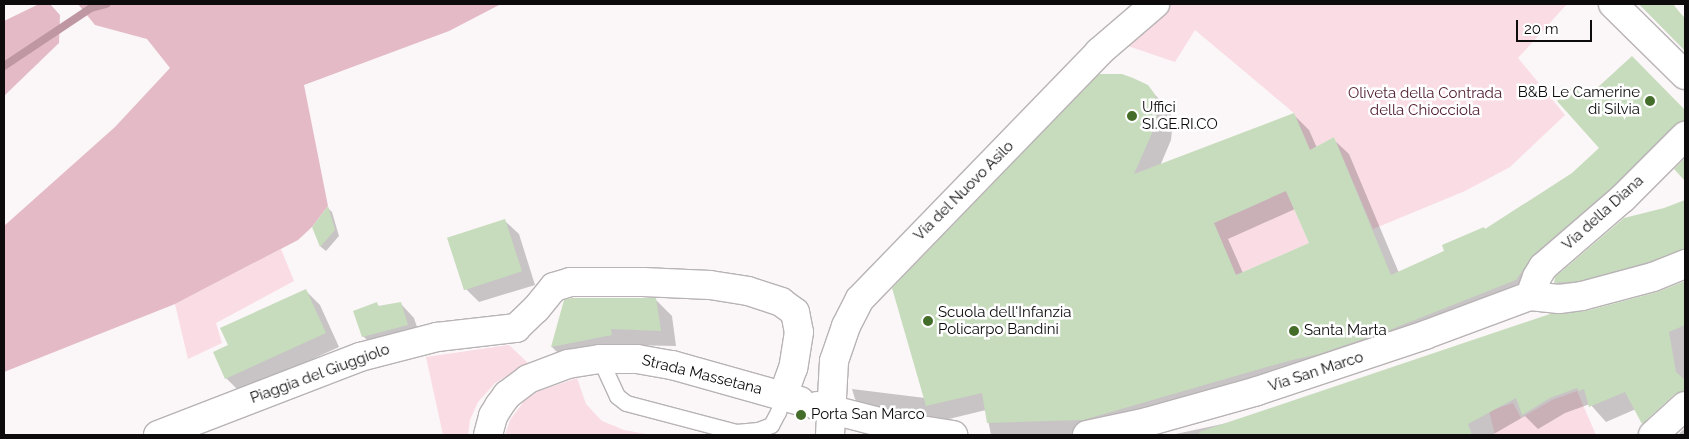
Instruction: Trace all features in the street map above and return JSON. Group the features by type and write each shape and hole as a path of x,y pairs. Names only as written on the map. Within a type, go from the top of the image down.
{"street":[{"name":"Via del Nuovo Asilo","path":"811,409 832,374 836,355 852,312 865,292 979,178 1099,52 1155,4"},
{"path":"1613,4 1685,75"},
{"name":"Via della Diana","path":"1530,296 1533,284 1543,267 1623,198 1685,136"},
{"name":"Via San Marco","path":"1087,435 1179,414 1267,388 1425,335 1530,296 1553,299 1582,296 1653,277 1685,264"},
{"name":"Piaggia del Giuggiolo","path":"158,435 360,357 436,337 516,328 536,310 554,287 570,282 651,282 710,285 759,293 781,302 795,312 799,332 793,368 811,409"},
{"name":"Strada Massetana","path":"488,435 493,416 499,406 512,391 528,379 568,364 600,359 622,358 655,361 811,409"},
{"path":"1653,435 1685,406"},
{"path":"811,409 895,426 953,435"}],"lane":[{"path":"600,359 617,396 626,403 736,432 758,430 771,425 778,412 811,409"}],"green space":[{"name":"Oliveta della Contrada della Chiocciola","path":"1171,4 1567,4 1518,58 1565,115 1510,167 1465,191 1373,229 1334,137 1310,150 1294,113 1195,30 1175,62 1125,45"},
{"path":"1281,180 1309,243 1236,275 1209,212 1237,213 1270,198"},
{"path":"281,249 294,281 216,323 222,343 188,359 175,304"},
{"path":"509,345 528,363 495,383 478,402 470,420 468,435 443,435 426,357"},
{"path":"577,378 586,404 602,421 624,430 651,435 505,435 510,420 525,400 539,391"},
{"path":"1577,391 1596,435 1495,435 1489,411 1513,403 1521,418 1552,400"}],"shaded area":[{"path":"39,4 50,4 60,15 59,43 4,96 4,21"},
{"path":"78,4 501,4 449,31 304,85 328,206 312,227 298,240 175,304 4,372 4,226 115,127 170,68 147,39 95,25"}],"building":[{"path":"1639,4 1673,4 1685,19 1685,51"},
{"path":"1632,56 1685,110 1685,121 1674,125 1612,187 1533,255 1516,280 1392,329 1319,354 1288,361 1083,420 987,423 982,393 926,406 892,288 1099,74 1122,74 1148,85 1154,93 1158,104 1156,124 1134,174 1294,113 1310,150 1334,137 1391,275 1444,251 1442,245 1484,227 1485,229 1572,173 1599,148 1557,101 1574,86 1585,99","holes":["1286,191 1309,243 1236,275 1214,223"]},
{"path":"1685,158 1685,181 1674,169"},
{"path":"1685,200 1685,249 1648,262 1579,281 1554,283 1555,277 1624,218 1664,208"},
{"path":"328,206 335,230 320,247 312,227"},
{"path":"505,219 522,271 464,290 447,238"},
{"path":"1685,281 1685,325 1669,332 1676,372 1685,380 1685,391 1675,394 1642,424 1625,392 1589,407 1584,389 1579,391 1577,388 1550,398 1522,415 1516,398 1468,424 1472,435 1200,435 1199,432 1550,314 1586,311 1657,292"},
{"path":"306,289 326,333 225,379 213,352 228,345 220,328"},
{"path":"572,298 656,298 661,331 611,329 612,335 551,347 564,300"},
{"path":"377,302 378,306 401,302 408,325 362,337 353,311"}],"waterway":[{"path":"4,66 91,8 106,4"}],"place":[{"name":"B&B Le Camerine di Silvia","path":"1650,101"},
{"name":"Uffici SI.GE.RI.CO","path":"1132,116"},
{"name":"Scuola dell'Infanzia Policarpo Bandini","path":"928,321"},
{"name":"Santa Marta","path":"1294,331"},
{"name":"Porta San Marco","path":"801,415"}]}
